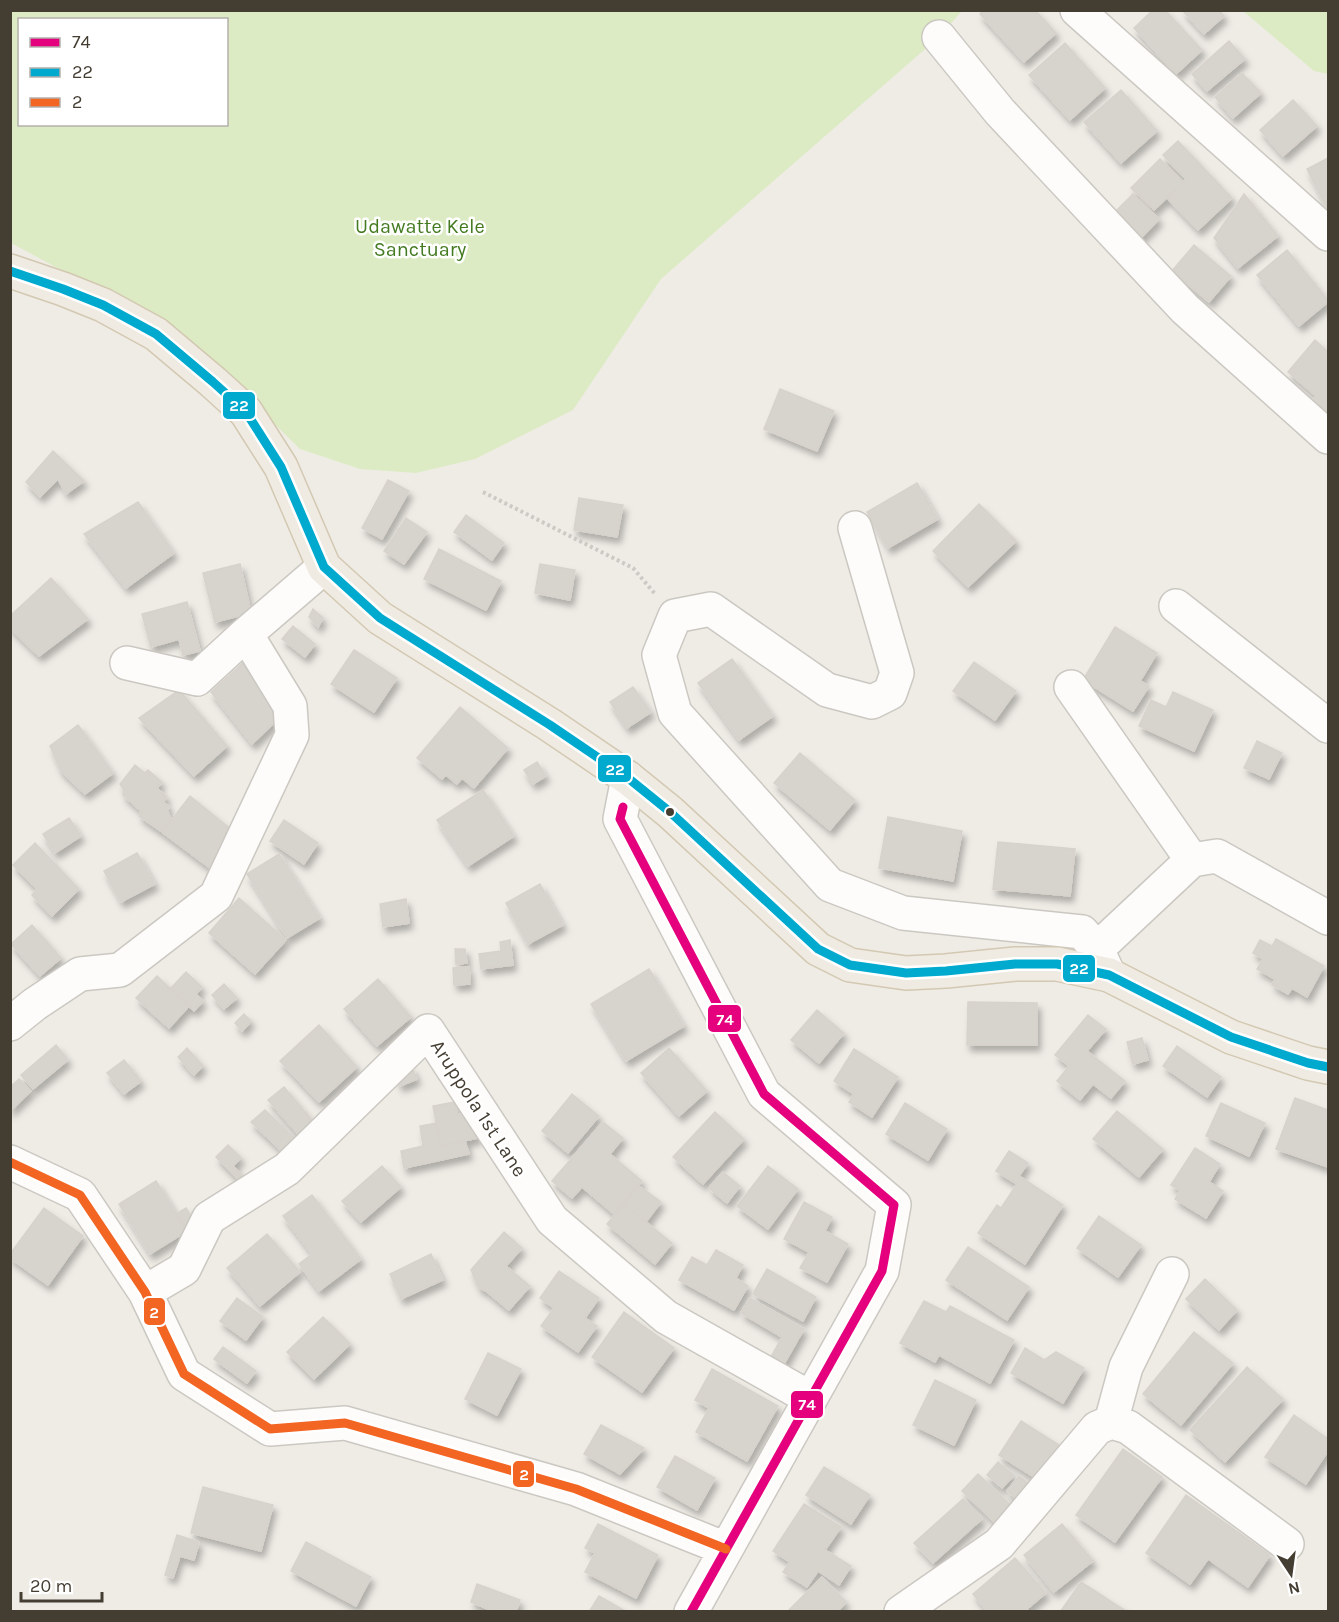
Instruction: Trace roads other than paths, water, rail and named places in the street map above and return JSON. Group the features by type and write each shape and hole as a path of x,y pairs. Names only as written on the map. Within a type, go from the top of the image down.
{"main road":[{"path":"10,271 103,305 156,334 213,381 246,412 281,467 324,567 380,618 550,725 628,778 670,812 818,949 850,965 906,973 1016,964 1103,962 1231,1037 1308,1064 1329,1067"}],"street":[{"path":"1077,10 1329,234"},
{"path":"939,37 1000,112 1185,309 1329,436"},
{"path":"855,528 897,673 890,693 872,702 827,690 711,609 675,616 659,655 675,714 830,885 903,913 1082,932 1103,962 1192,861 1217,856 1329,918"},
{"path":"127,663 198,680 246,634 324,567"},
{"path":"1176,606 1329,726"},
{"path":"10,1024 80,974 120,970 216,896 292,735 291,706 246,634"},
{"path":"1071,687 1192,861"},
{"path":"628,778 621,819 764,1094 894,1205 882,1271 691,1611"},
{"name":"Aruppola 1st Lane","path":"145,1292 184,1269 209,1218 287,1169 428,1031 552,1220 666,1317 810,1398"},
{"path":"10,1162 80,1195 145,1292 184,1374 270,1429 345,1423 576,1489 726,1549"},
{"path":"1111,1422 1126,1367 1172,1274"},
{"path":"920,1606 999,1544 1097,1428 1111,1422 1128,1427 1287,1545"}],"park label":[{"name":"Udawatte Kele Sanctuary","path":"420,238"}]}
